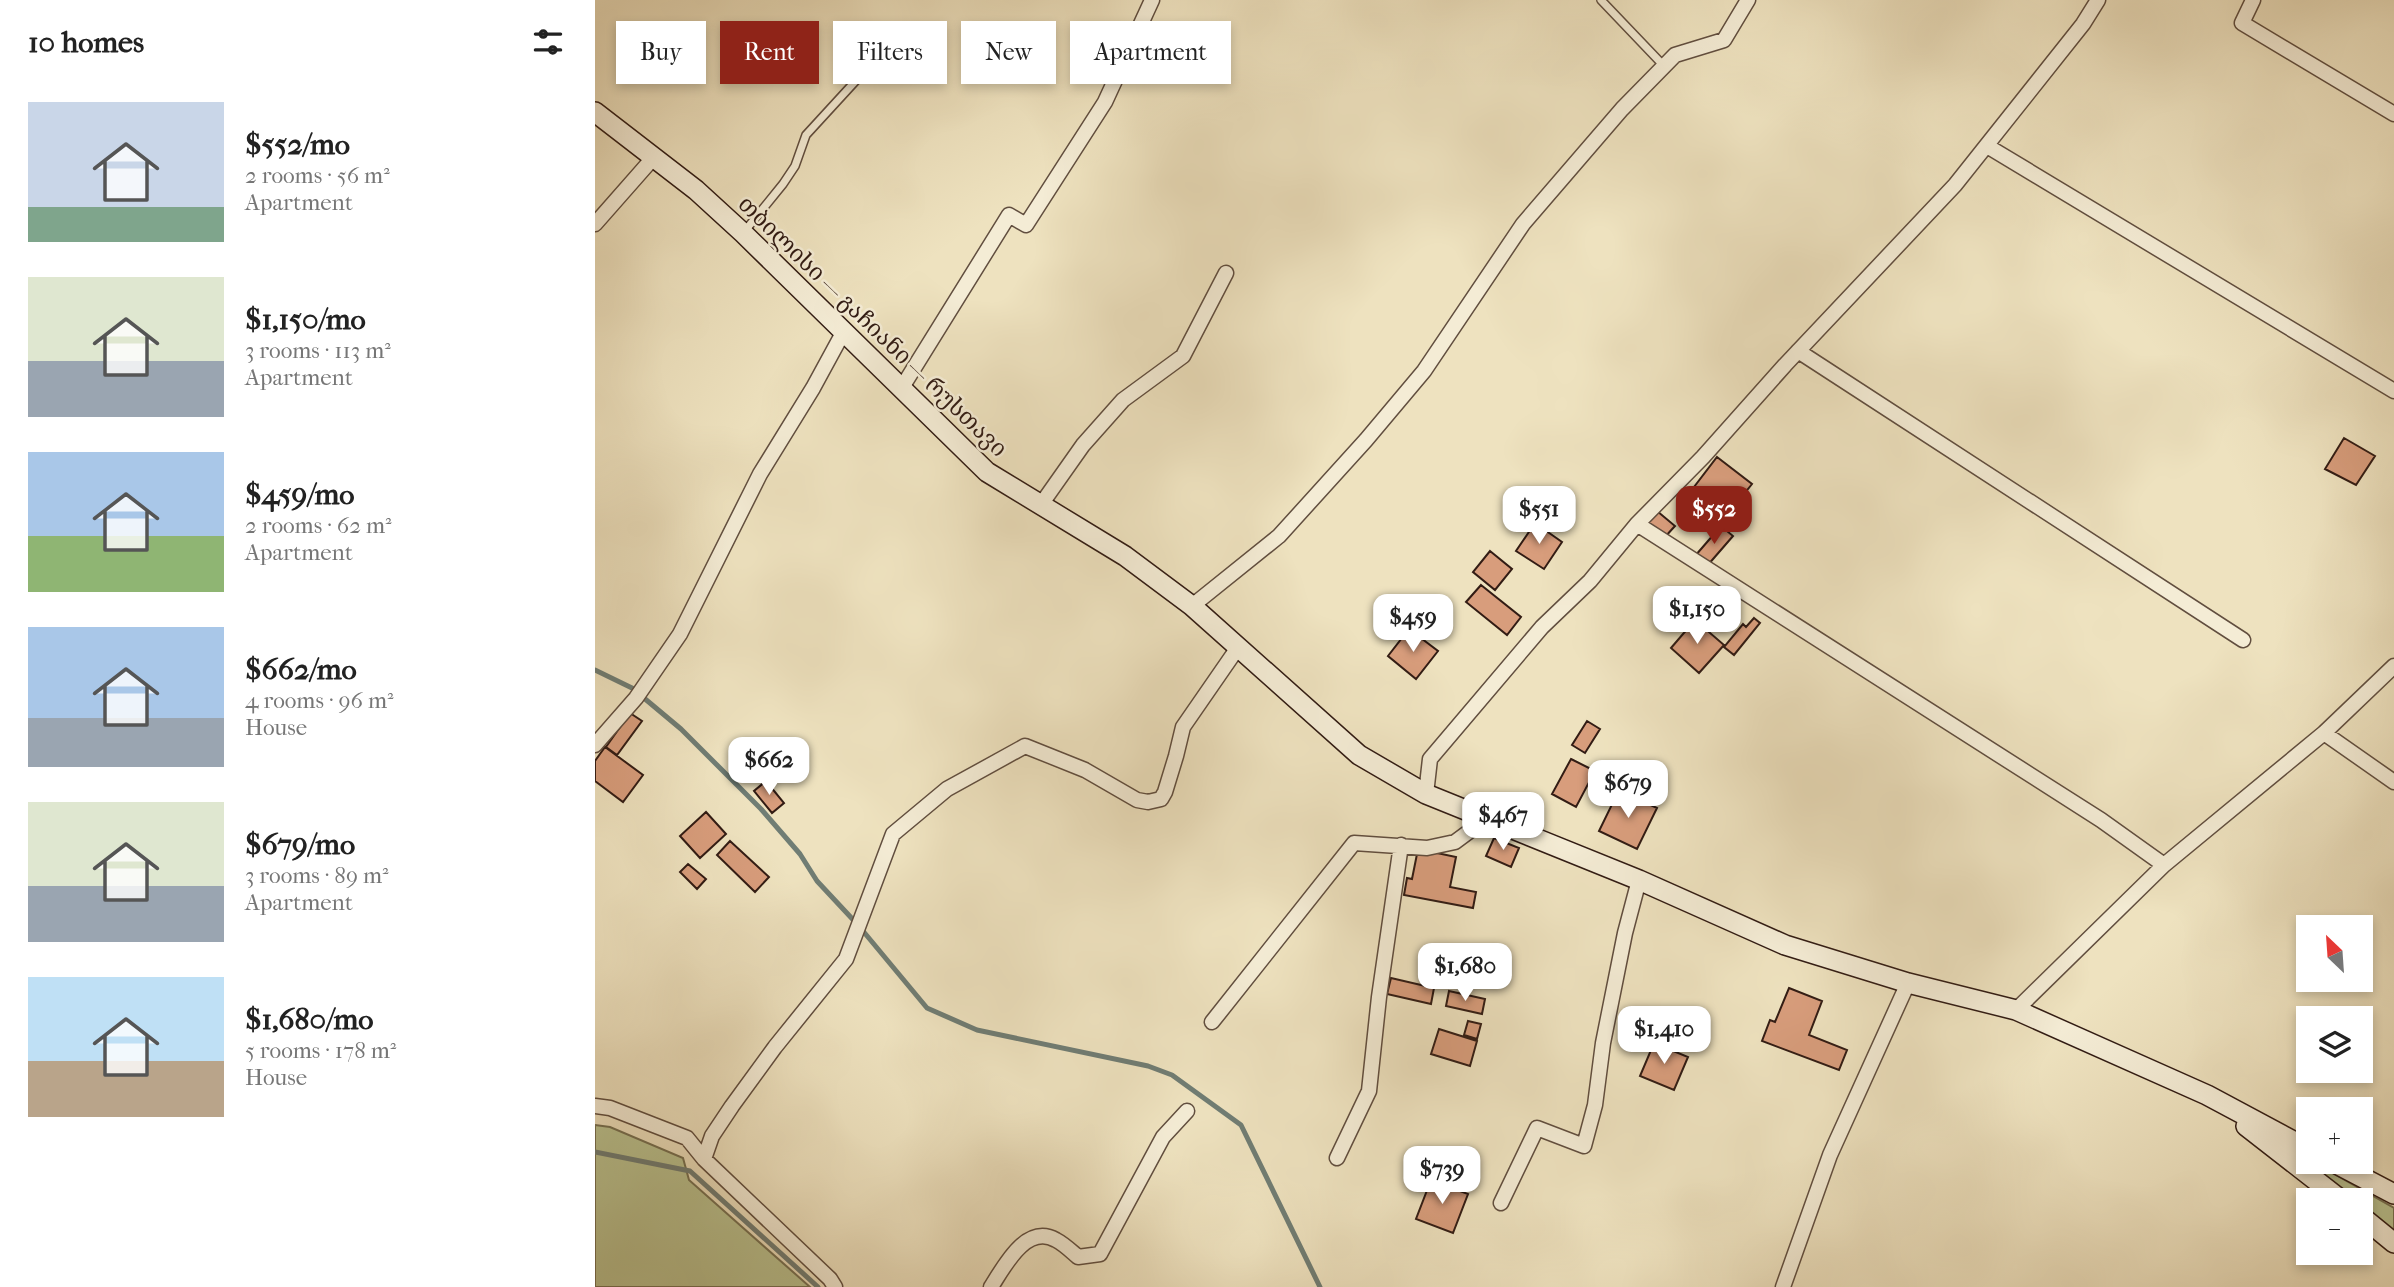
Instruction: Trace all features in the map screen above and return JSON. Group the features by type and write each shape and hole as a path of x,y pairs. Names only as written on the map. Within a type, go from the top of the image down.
{"main road":[{"name":"თბილისი — გაჩიანი — რუსთავი","path":"595,111 696,190 743,233 987,472 1125,556 1192,606 1359,755 1426,794 1639,880 1785,945 1908,983 2016,1010 2207,1095 2296,1143"},
{"name":"თბილისი — გაჩიანი — რუსთავი","path":"2207,1095 2325,1188"},
{"path":"2356,1174 2394,1194"},
{"path":"2373,1225 2394,1242"}],"street":[{"path":"1192,606 1279,536 1366,440 1424,371 1523,224 1622,109 1675,54 1724,40 1748,0"},
{"path":"1426,794 1430,759 1542,627 1590,581 1637,524 1703,457 1798,351 1955,185 2083,24 2098,0"},
{"path":"2253,0 2242,23 2394,114"},
{"path":"901,389 1009,215 1026,225 1105,102 1148,1"},
{"path":"1987,146 2394,391"},
{"path":"595,224 654,157"},
{"path":"1040,506 1083,445 1122,400 1183,356 1226,273"},
{"path":"595,745 636,698 680,634 760,474 813,388 843,331"},
{"path":"1798,351 2243,640"},
{"path":"1637,524 2101,820 2164,864"},
{"path":"704,1159 712,1136 732,1106 775,1047 846,959 893,834 947,789 1025,746 1085,770 1137,800 1148,802 1161,799 1173,768 1183,727 1239,646"},
{"path":"2016,1010 2164,864 2324,733 2394,666"},
{"path":"2324,733 2394,782"},
{"path":"1212,1022 1354,842 1427,848 1455,842 1486,819"},
{"path":"1337,1158 1369,1091 1379,997 1401,845"},
{"path":"1501,1203 1537,1128 1584,1146 1595,1105 1603,1043 1625,933 1639,880"},
{"path":"1783,1287 1831,1155 1908,983"},
{"path":"595,1106 610,1108 687,1138 704,1159 830,1279 835,1287"},
{"path":"991,1287 1015,1251 1034,1237 1054,1238 1078,1257 1100,1254 1163,1137 1187,1111"}],"lane":[{"path":"1601,0 1664,66"},
{"path":"743,233 795,166 806,135 853,84"}],"green space":[{"path":"595,1125 610,1127 683,1158 689,1180 810,1287 595,1287"},
{"path":"2275,1141 2296,1152 2296,1157"},
{"path":"2319,1174 2334,1174 2359,1188 2337,1188"},
{"path":"2373,1196 2394,1208 2394,1232 2373,1216"}],"building":[{"path":"2344,438 2375,456 2356,485 2325,469"},
{"path":"1717,457 1752,484 1728,514 1694,487"},
{"path":"1657,511 1675,526 1664,538 1647,523"},
{"path":"1535,523 1562,542 1544,569 1516,551"},
{"path":"1721,526 1733,536 1707,566 1695,556"},
{"path":"1490,551 1512,569 1495,590 1473,572"},
{"path":"1481,585 1521,617 1507,635 1466,602"},
{"path":"1720,591 1731,602 1706,628 1695,618"},
{"path":"1754,618 1760,623 1734,655 1724,647 1743,624 1746,627"},
{"path":"1695,620 1724,645 1699,673 1671,648"},
{"path":"1409,629 1438,651 1416,679 1388,656"},
{"path":"630,713 642,721 617,755 606,747"},
{"path":"1587,721 1600,729 1585,753 1572,745"},
{"path":"605,747 643,775 623,802 595,781 595,761"},
{"path":"1571,759 1595,771 1576,807 1552,794"},
{"path":"766,781 784,803 772,813 754,791"},
{"path":"1619,790 1657,808 1637,849 1599,831"},
{"path":"706,812 726,834 700,858 680,836"},
{"path":"1494,838 1519,848 1511,867 1486,856"},
{"path":"730,841 769,877 755,892 717,855"},
{"path":"1418,849 1456,857 1450,887 1476,892 1473,908 1404,895 1407,878 1412,879"},
{"path":"688,864 706,879 697,889 680,872"},
{"path":"1391,978 1434,988 1431,1004 1387,994"},
{"path":"1789,988 1822,1001 1809,1035 1847,1050 1839,1070 1762,1041 1770,1020 1775,1022"},
{"path":"1449,991 1485,999 1482,1014 1446,1006"},
{"path":"1468,1021 1481,1024 1477,1039 1464,1035"},
{"path":"1439,1029 1477,1041 1470,1066 1431,1054"},
{"path":"1654,1043 1688,1057 1674,1090 1640,1076"},
{"path":"1431,1180 1468,1194 1453,1233 1416,1219"}],"waterway":[{"path":"595,670 632,688 681,729 761,809 800,854 817,881 858,925 927,1008 977,1030 1148,1066 1172,1075 1241,1125 1320,1287"},
{"path":"595,1152 690,1171 818,1287"}]}
